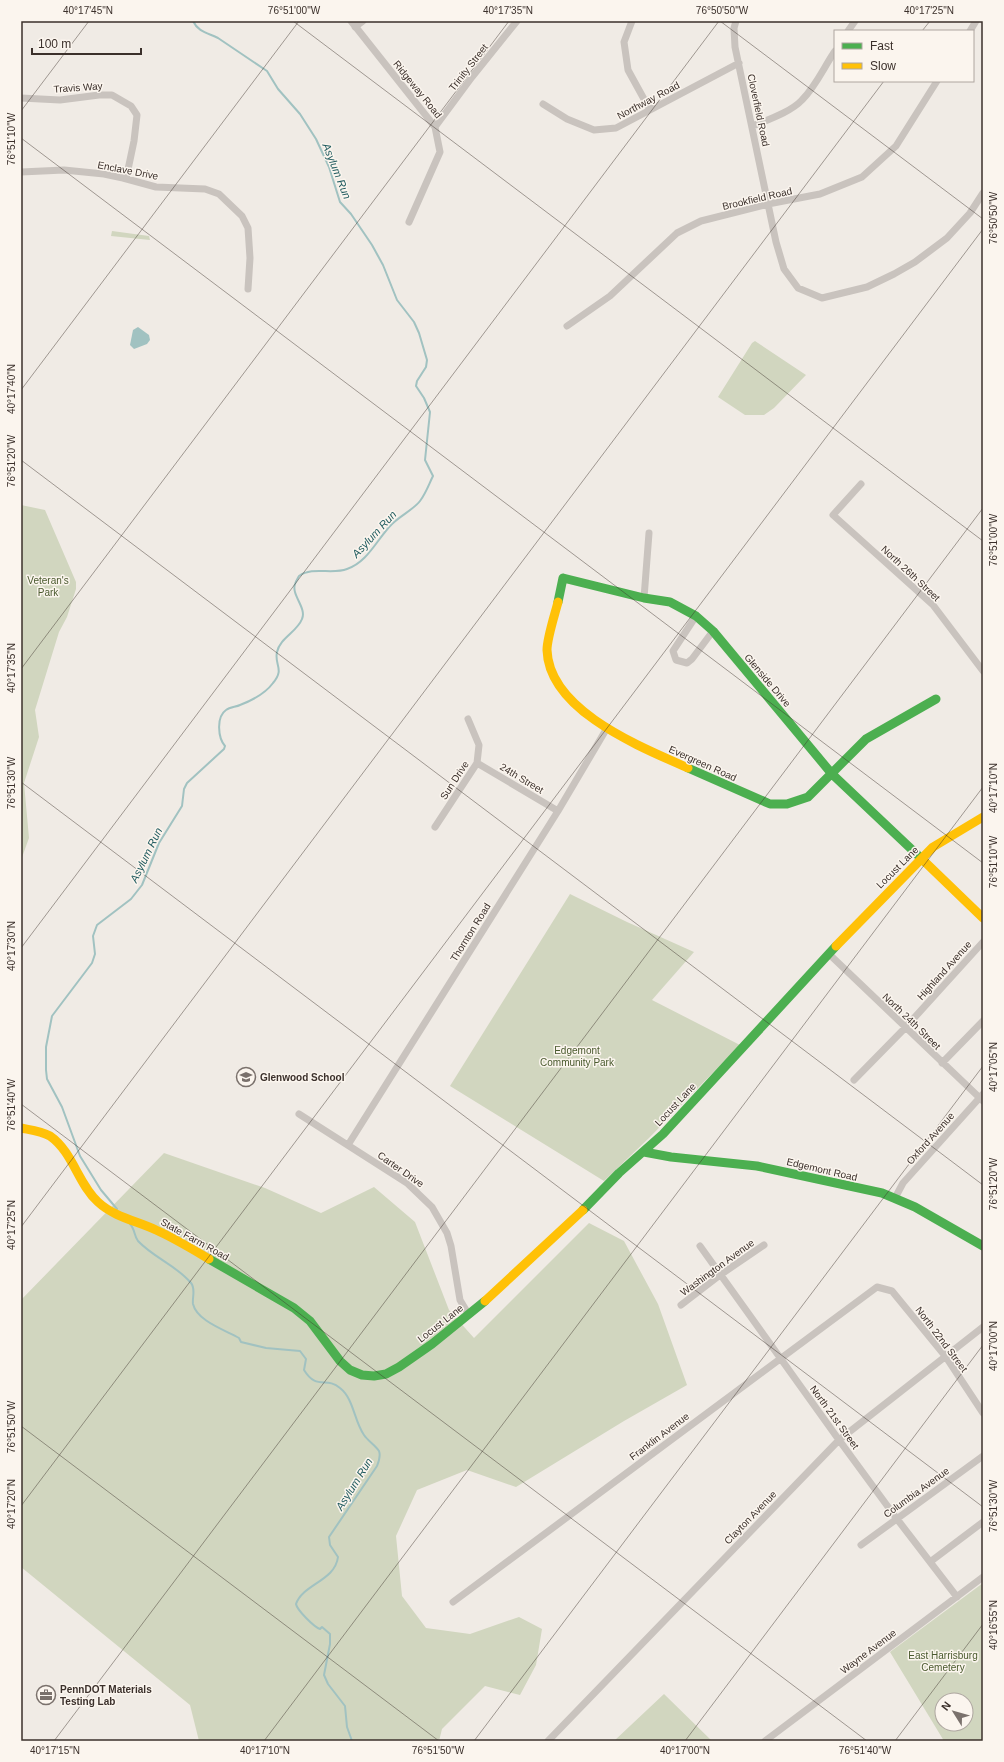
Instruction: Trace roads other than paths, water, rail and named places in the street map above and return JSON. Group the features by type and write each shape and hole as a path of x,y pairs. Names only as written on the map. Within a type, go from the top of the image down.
{"street":[{"path":"353,24 362,21"},
{"name":"Trinity Street","path":"435,127 472,77 518,21"},
{"path":"632,21 624,42 628,70 650,110"},
{"name":"Cloverfield Road","path":"736,21 734,28 734,47 753,126 768,204 784,269 798,288 822,298 867,287 894,274 915,262 947,238 970,213 983,192"},
{"path":"849,30 855,21"},
{"path":"971,30 976,21"},
{"name":"Ridgeway Road","path":"353,24 435,127 440,152 409,222"},
{"path":"753,126 778,115 802,101 834,53"},
{"name":"Northway Road","path":"542,104 567,119 594,130 616,128 739,63"},
{"name":"Brookfield Road","path":"567,326 610,296 677,233 701,221 768,204 820,194 862,177 896,146 936,82"},
{"name":"Travis Way","path":"21,98 60,100 99,95 112,95 131,106 137,115 134,141 126,178"},
{"name":"Enclave Drive","path":"21,172 64,170 126,178 156,187 205,189 219,194 242,216 248,228 250,258 248,289"},
{"name":"North 26th Street","path":"861,484 833,515 933,605 983,671"},
{"path":"644,598 649,533"},
{"name":"Glenside Drive","path":"563,578 644,598 670,602 696,616 713,631 832,774 983,918"},
{"name":"Evergreen Road","path":"563,578 547,649 551,669 558,686 571,701 608,728 641,748 770,804 787,804 808,797 866,739 936,699"},
{"path":"696,616 672,651 676,660 687,663 692,659 713,631"},
{"name":"Sun Drive","path":"435,827 477,763 479,745 468,719"},
{"name":"Thornton Road","path":"348,1145 558,811 608,728"},
{"name":"24th Street","path":"477,763 558,811"},
{"name":"Locust Lane","path":"362,1375 374,1376 386,1374 399,1367 432,1344 468,1315 565,1228 619,1172 644,1152 663,1134 828,954 921,858 933,847 983,817"},
{"name":"Highland Avenue","path":"854,1080 905,1028 983,942"},
{"name":"North 24th Street","path":"828,954 942,1063 982,1098"},
{"path":"942,1063 983,1021"},
{"name":"Oxford Avenue","path":"895,1198 903,1183 982,1098"},
{"name":"Carter Drive","path":"299,1114 407,1183 432,1207 447,1233 451,1246 460,1300 468,1315"},
{"name":"State Farm Road","path":"21,1128 41,1130 59,1143 89,1192 99,1202 117,1215 156,1230 184,1244 294,1308 310,1321 340,1361 350,1370 362,1375"},
{"name":"Edgemont Road","path":"644,1152 671,1157 757,1166 882,1193 915,1207 982,1244"},
{"name":"Washington Avenue","path":"681,1305 764,1244"},
{"name":"North 21st Street","path":"700,1246 897,1519 957,1596"},
{"name":"Franklin Avenue","path":"453,1602 877,1287"},
{"name":"North 22nd Street","path":"877,1287 892,1291 946,1357 983,1413"},
{"name":"Clayton Avenue","path":"548,1741 839,1440 983,1327"},
{"name":"Columbia Avenue","path":"861,1545 983,1456"},
{"path":"930,1562 983,1522"},
{"name":"Wayne Avenue","path":"765,1741 983,1577"}],"water":[{"path":"138,327 149,335 150,340 147,344 134,349 130,345 133,330"}],"waterway":[{"name":"Asylum Run","path":"117,1209 101,1190 80,1156 62,1107 47,1079 46,1047 52,1016 92,963 95,954 93,936 97,925 131,899 142,885 159,843 182,806 184,789 187,783 224,749 225,746 221,738 219,728 219,722 223,713 228,709 245,703 258,696 270,687 276,678 279,670 276,656 279,647 281,643 300,624 303,615 294,588 299,576 304,573 316,571 341,571 354,566 361,561 367,556 392,524 420,501 433,476 425,460 430,412 424,398 416,386 417,381 426,367 427,360 414,322 397,300 383,265 372,245 351,214 340,202 329,167 316,139 300,114 278,89 267,71 218,38 200,30 193,21"},
{"name":"Asylum Run","path":"130,1224 138,1241 144,1247 179,1271 191,1283 194,1290 193,1304 200,1315 206,1320 239,1338 241,1342 266,1348 300,1351 306,1359 304,1370 313,1380 335,1385 345,1393 361,1429 380,1453 377,1466 329,1537 330,1545 338,1557 336,1565 331,1572 305,1592 296,1604 302,1614 310,1622 317,1628 320,1629 322,1627 330,1634 330,1644 324,1675 328,1684 345,1706 347,1727 352,1741"}],"place":[{"name":"Glenwood School","path":"246,1077"},
{"name":"PennDOT Materials Testing Lab","path":"46,1695"}],"park label":[{"name":"Veteran's Park","path":"48,586"},
{"name":"Edgemont Community Park","path":"577,1056"},
{"name":"East Harrisburg Cemetery","path":"943,1660"}]}
